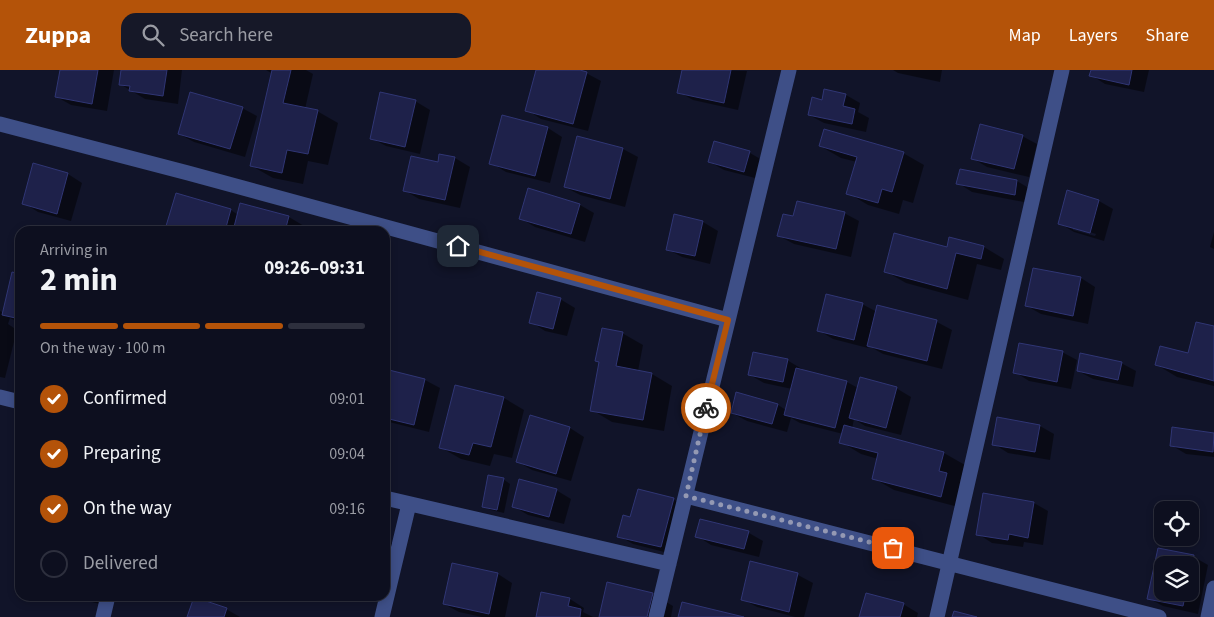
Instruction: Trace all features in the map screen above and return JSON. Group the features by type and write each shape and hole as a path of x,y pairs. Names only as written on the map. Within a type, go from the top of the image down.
{"street":[{"path":"656,617 789,70"},
{"path":"937,617 1062,70"},
{"path":"0,124 383,226"},
{"path":"390,228 728,320"},
{"path":"0,397 15,401"},
{"path":"686,496 950,562 1158,617"},
{"path":"390,499 669,564"},
{"path":"390,585 410,504"},
{"path":"1208,617 1214,588"},
{"path":"102,617 107,601"},
{"path":"382,617 386,601"}],"building":[{"path":"60,70 98,70 92,104 55,97"},
{"path":"121,70 167,70 163,96 129,91 130,86 119,85"},
{"path":"272,70 291,70 283,103 318,110 308,154 287,150 282,173 250,166"},
{"path":"536,70 580,70 587,72 573,124 525,111"},
{"path":"682,70 731,70 724,103 677,93"},
{"path":"1091,70 1132,70 1129,85 1089,76"},
{"path":"824,89 846,94 843,106 855,109 852,124 808,115 812,97 822,100"},
{"path":"190,92 243,107 230,149 178,134"},
{"path":"380,92 416,100 405,147 370,139"},
{"path":"502,115 548,127 535,176 489,164"},
{"path":"980,124 1023,135 1014,169 971,159"},
{"path":"824,129 904,152 892,192 882,189 878,203 846,194 857,157 819,146"},
{"path":"577,136 623,148 610,199 564,187"},
{"path":"714,141 750,151 744,172 708,162"},
{"path":"439,154 455,157 445,200 403,191 411,156 438,162"},
{"path":"33,163 68,173 57,214 22,204"},
{"path":"960,169 1017,180 1015,195 956,184"},
{"path":"528,188 580,204 571,234 519,219"},
{"path":"1067,190 1099,200 1090,233 1058,224"},
{"path":"176,193 231,209 226,226 166,226"},
{"path":"797,201 845,212 836,249 777,236 783,214 793,216"},
{"path":"240,203 289,216 286,226 234,226"},
{"path":"674,214 703,221 695,256 666,250"},
{"path":"894,233 947,247 949,237 984,246 981,259 956,253 947,289 884,272"},
{"path":"1033,268 1081,277 1073,316 1025,306"},
{"path":"12,272 15,273 15,318 2,315"},
{"path":"537,292 561,298 553,329 529,323"},
{"path":"826,294 863,303 854,340 817,331"},
{"path":"877,305 937,320 927,361 867,346"},
{"path":"1196,322 1214,326 1214,381 1155,365 1160,346 1188,353"},
{"path":"602,328 623,332 616,366 652,373 643,420 590,411 599,362 595,361"},
{"path":"1019,343 1063,351 1057,382 1013,373"},
{"path":"753,352 788,359 783,382 748,375"},
{"path":"1080,353 1122,362 1118,380 1077,371"},
{"path":"796,368 847,381 835,428 784,415"},
{"path":"390,370 425,379 414,425 390,419"},
{"path":"860,377 897,387 886,428 849,418"},
{"path":"455,385 504,397 491,447 473,443 469,455 439,448"},
{"path":"736,392 778,404 772,424 731,413"},
{"path":"530,415 570,427 556,474 516,462"},
{"path":"997,417 1040,425 1035,452 992,445"},
{"path":"844,425 944,452 939,471 947,473 941,497 872,479 878,453 839,443"},
{"path":"1172,427 1214,433 1213,452 1170,446"},
{"path":"488,475 504,478 497,510 482,507"},
{"path":"519,479 557,489 549,517 512,507"},
{"path":"638,489 674,498 661,547 617,537 623,515 630,517"},
{"path":"983,493 1034,502 1028,538 1009,534 1008,540 976,535"},
{"path":"700,519 749,531 744,549 695,537"},
{"path":"1158,548 1194,555 1194,556 1156,556"},
{"path":"750,561 798,573 789,612 741,600"},
{"path":"452,563 498,573 489,614 443,604"},
{"path":"1154,567 1154,600 1147,599"},
{"path":"607,582 653,593 647,617 599,617"},
{"path":"541,592 570,598 568,606 581,609 580,617 536,617"},
{"path":"866,593 904,603 900,617 859,617"},
{"path":"193,601 206,601 227,608 224,617 187,617"},
{"path":"1157,601 1184,601 1183,606"},
{"path":"682,602 744,617 678,617"},
{"path":"954,611 977,617 952,617"}],"way so far":[{"path":"706,408 686,496 893,548"}],"route":[{"path":"458,246 728,320 706,408"}]}
